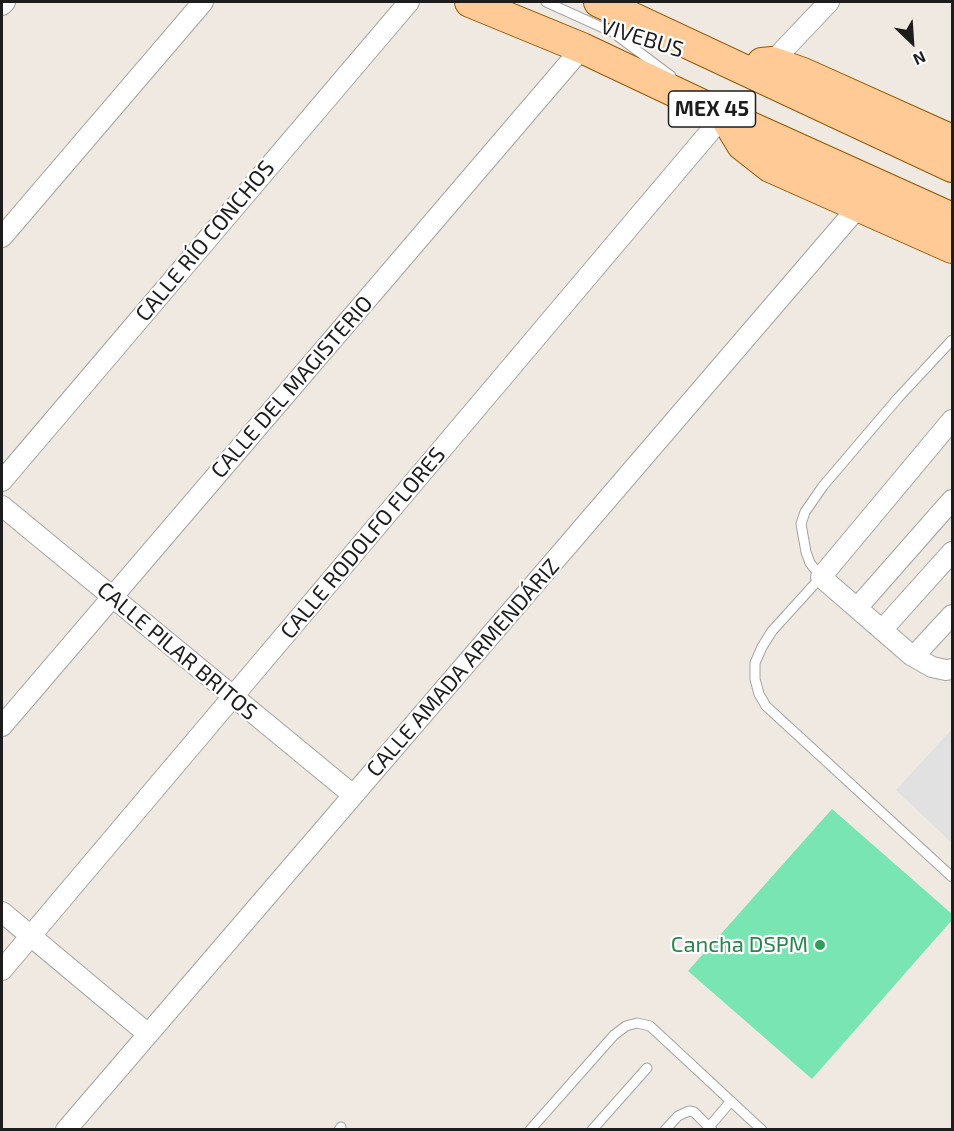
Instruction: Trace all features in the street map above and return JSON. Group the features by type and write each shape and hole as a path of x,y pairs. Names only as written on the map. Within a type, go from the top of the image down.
{"main road":[{"name":"MEX 45","path":"470,2 582,48 952,218"},
{"name":"MEX 45","path":"598,2 740,66 952,167"},
{"path":"740,66 772,62 803,73 952,140"},
{"path":"724,115 742,145 762,161 952,248"}],"street":[{"path":"2,5 5,2"},
{"path":"2,237 203,2"},
{"name":"CALLE RÍO CONCHOS","path":"2,482 409,2"},
{"path":"772,62 829,2"},
{"name":"CALLE DEL MAGISTERIO","path":"2,726 582,48"},
{"name":"CALLE RODOLFO FLORES","path":"2,970 724,115"},
{"name":"CALLE AMADA ARMENDÁRIZ","path":"66,1130 859,206"},
{"path":"952,420 821,577 914,656 932,667 952,669"},
{"path":"857,608 952,500"},
{"name":"CALLE PILAR BRITOS","path":"2,506 353,795"},
{"path":"882,630 952,552"},
{"path":"914,656 952,615"},
{"path":"2,912 148,1034"}],"lane":[{"name":"VIVEBUS","path":"546,2 610,31 664,46"},
{"path":"610,31 724,115"},
{"name":"VIVEBUS","path":"675,49 740,66"},
{"path":"952,340 898,398 823,486 805,512 801,524 806,552 810,563 821,577 772,632 755,663 755,679 759,694 766,706 952,877"},
{"path":"530,1130 614,1035 626,1026 637,1023 650,1026 762,1130"},
{"path":"592,1130 647,1068"},
{"path":"665,1130 678,1116 689,1111 694,1112 710,1128 731,1101"}],"green space":[{"name":"Cancha DSPM","path":"832,809 952,914 952,920 812,1079 688,971"}],"shaded area":[{"path":"952,729 952,843 896,790"}],"place":[{"name":"Cancha DSPM","path":"820,945"}]}
